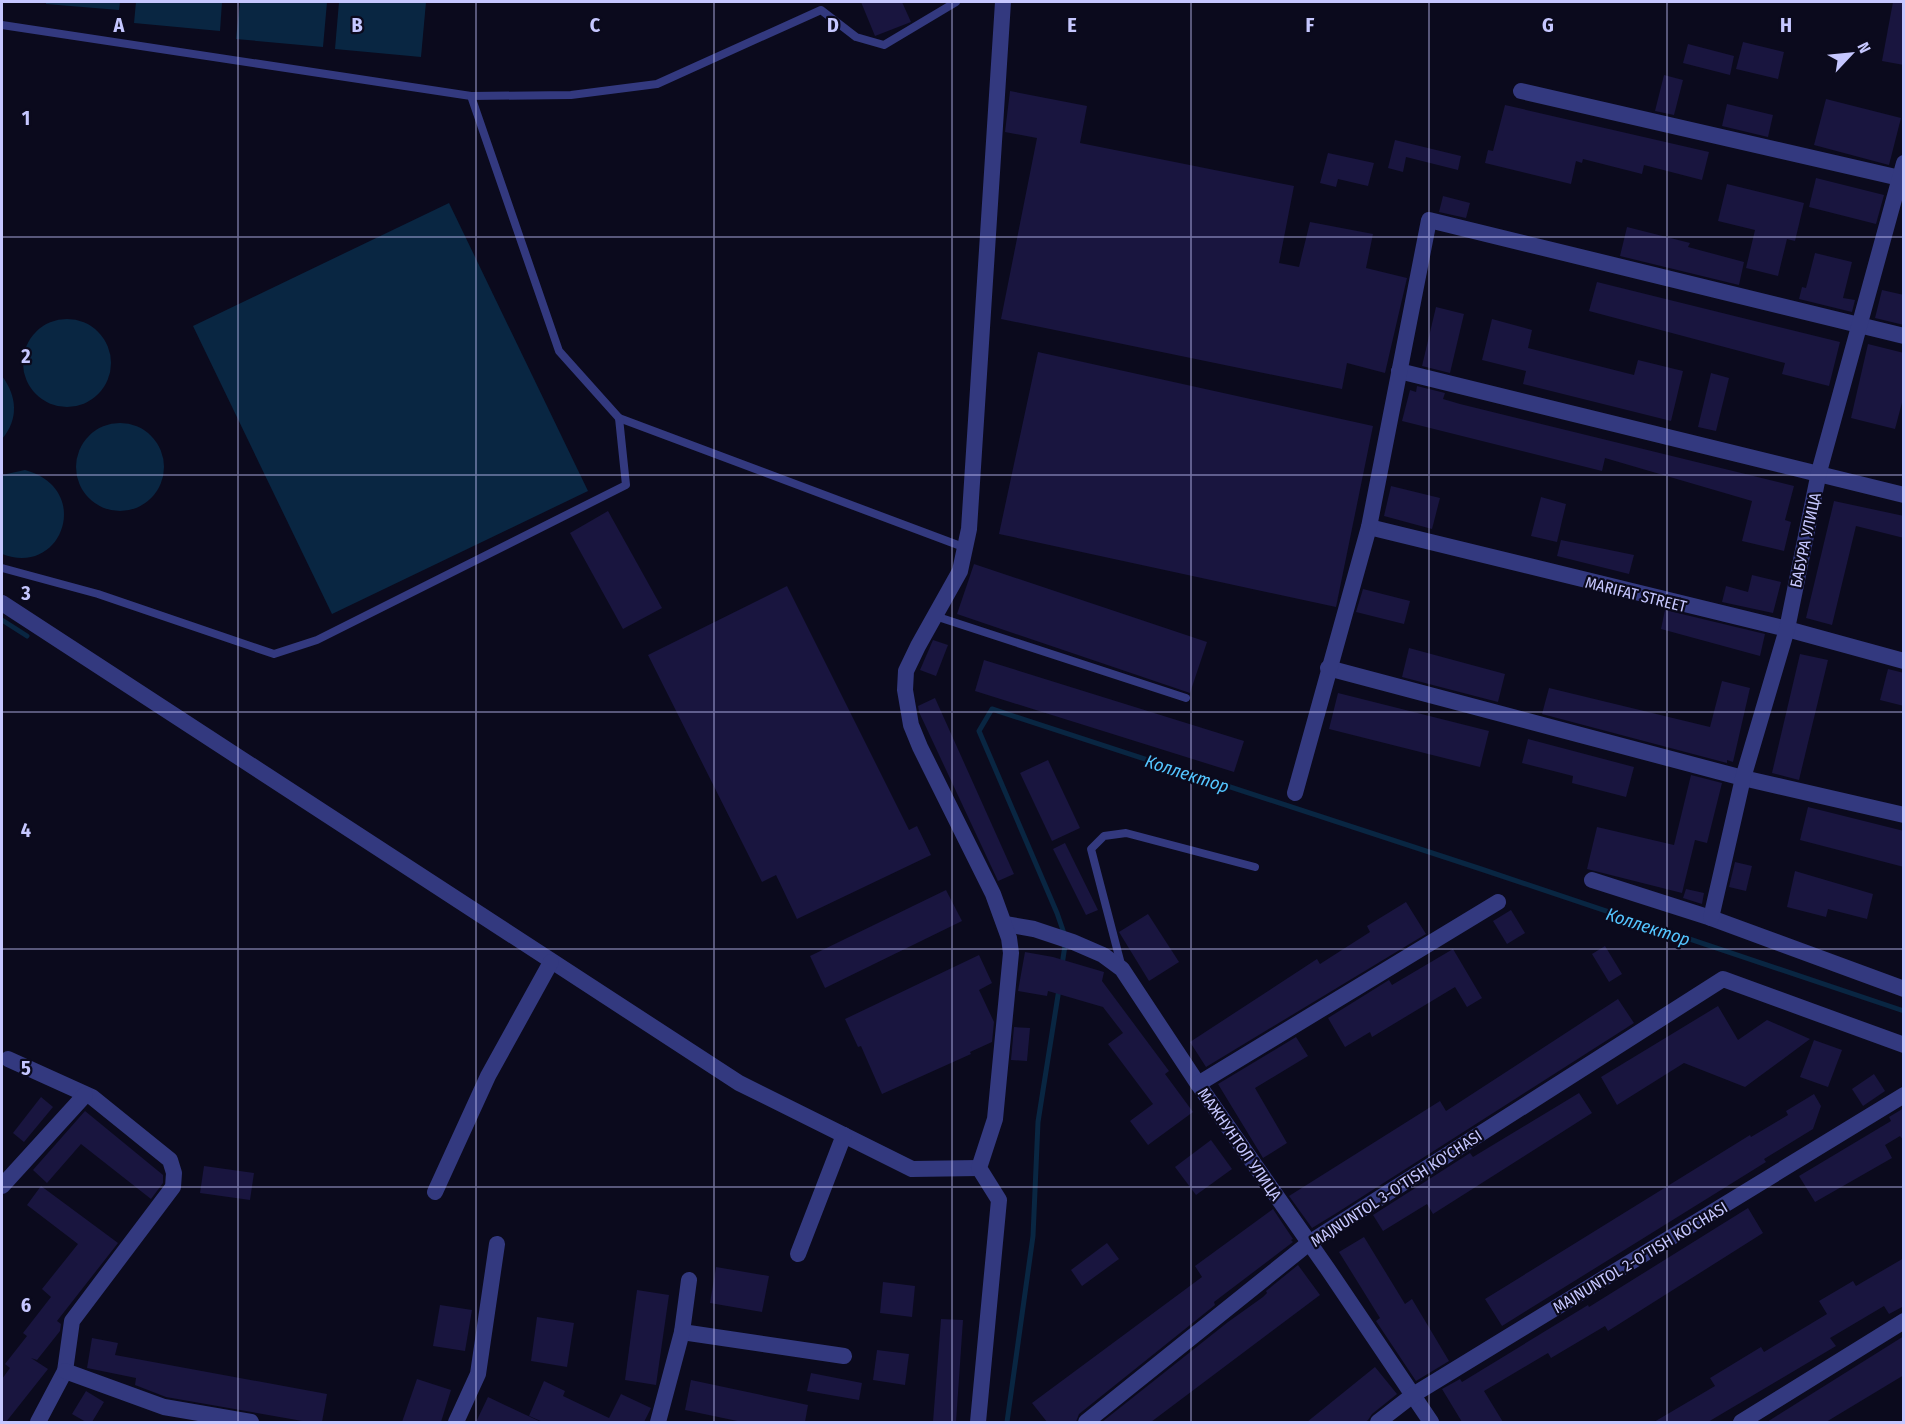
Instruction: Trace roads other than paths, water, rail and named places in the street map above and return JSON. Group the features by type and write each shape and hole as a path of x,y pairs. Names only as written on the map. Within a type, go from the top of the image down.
{"street":[{"path":"979,1168 995,1119 1011,953 1005,924 920,747 907,710 906,671 960,571 966,549 1003,2"},
{"path":"1521,91 1902,173"},
{"name":"БАБУРА УЛИЦА","path":"1711,918 1743,777 1786,629 1819,472 1902,173"},
{"path":"1295,793 1328,668 1369,528 1429,220 1904,336"},
{"path":"1399,371 1819,472 1904,495"},
{"name":"MARIFAT STREET","path":"1369,528 1786,629 1904,661"},
{"path":"2,603 739,1083 912,1169 979,1168"},
{"path":"1328,668 1743,777 1904,815"},
{"path":"1592,880 1711,918 1904,989"},
{"path":"1198,1084 1498,902"},
{"name":"МАЖНУНТОЛ УЛИЦА","path":"1005,924 1034,929 1066,940 1103,955 1122,969 1198,1084 1431,1422"},
{"path":"435,1192 488,1076 551,962"},
{"name":"MAJNUNTOL 3-O'TISH KO'CHASI","path":"1086,1422 1309,1243 1724,980 1904,1045"},
{"path":"8,1059 92,1098 170,1161 174,1173 173,1187 72,1321 65,1371 38,1422"},
{"path":"2,1186 85,1095"},
{"name":"MAJNUNTOL 2-O'TISH KO'CHASI","path":"1378,1422 1413,1395 1904,1095"},
{"path":"798,1254 844,1135"},
{"path":"978,1422 999,1200 979,1168"},
{"path":"456,1422 478,1374 497,1244"},
{"path":"658,1422 682,1332 689,1280"},
{"path":"1741,1422 1904,1321"},
{"path":"682,1332 844,1356"},
{"path":"65,1371 164,1407 251,1422"}],"lane":[{"path":"2,26 471,96 571,95 657,84 821,10 856,37 884,45 956,2"},
{"path":"471,96 559,351 619,418 966,549"},
{"path":"2,568 98,594 274,654 317,640 626,485 619,418"},
{"path":"935,616 1186,698"},
{"path":"1122,969 1091,849 1104,836 1126,833 1255,867"}],"water":[{"path":"46,2 120,2 119,10 46,4"},
{"path":"136,2 222,2 220,31 134,23"},
{"path":"240,2 327,2 323,47 236,39"},
{"path":"339,2 426,2 421,57 335,49"},
{"path":"449,203 588,491 332,614 193,326"},
{"path":"67,319 84,323 98,332 107,346 111,363 107,380 98,394 84,403 67,407 50,403 36,394 27,380 23,363 27,346 36,332 50,323"},
{"path":"2,376 11,391 14,408 11,424 2,439"},
{"path":"120,423 137,427 151,436 160,450 164,467 160,484 151,498 137,507 120,511 103,507 89,498 80,484 76,467 80,450 89,436 103,427"},
{"path":"25,470 46,480 59,495 64,511 62,528 54,543 41,554 23,558 2,554 2,475"}],"waterway":[{"name":"Коллектор","path":"2,620 27,636"},
{"name":"Коллектор","path":"1062,965 1066,939 1057,913 979,731 992,709 1481,869 1904,1011"},
{"name":"Коллектор","path":"1007,1422 1033,1236 1038,1122 1059,989"}]}
